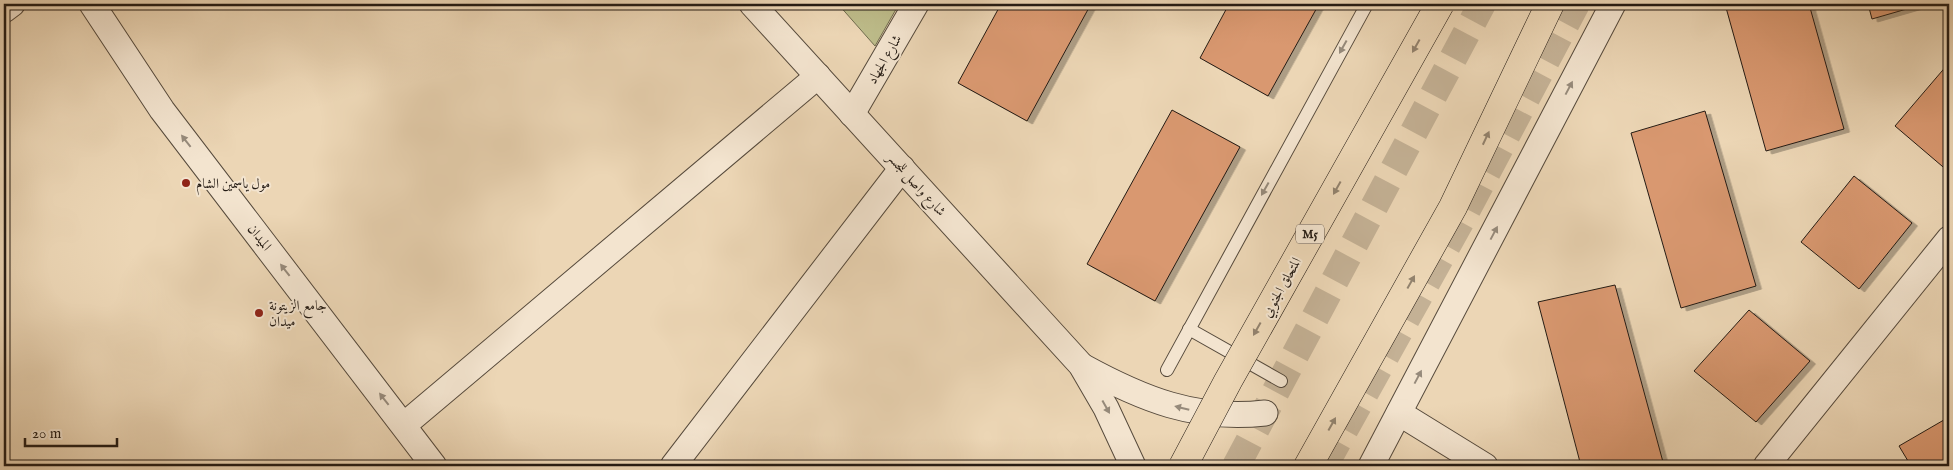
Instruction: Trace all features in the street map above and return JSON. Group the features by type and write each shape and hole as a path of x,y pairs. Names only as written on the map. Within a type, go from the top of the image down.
{"highway":[{"name":"المتحلق الجنوبي","path":"1183,466 1233,372 1440,4"},
{"path":"1308,466 1453,207 1550,4"}],"street":[{"path":"4,10 12,4"},
{"name":"الميدان","path":"92,4 162,110 434,466"},
{"name":"شارع واصل للجسر","path":"752,4 1081,366 1106,408 1133,466"},
{"name":"شارع الجهاد","path":"852,114 916,4"},
{"path":"1371,466 1613,4"},
{"path":"404,425 818,76"},
{"path":"673,466 902,168"},
{"path":"1766,466 1949,239"},
{"name":"شارع واصل للجسر","path":"1081,366 1118,386 1156,402 1196,412 1237,416 1265,413"},
{"path":"1399,413 1486,466"}],"lane":[{"path":"1167,370 1367,4"},
{"path":"1189,330 1281,382"}],"shaded area":[{"path":"838,4 899,4 875,46"}],"building":[{"path":"1001,4 1091,4 1027,121 958,83"},
{"path":"1229,4 1319,4 1268,96 1200,58"},
{"path":"1725,4 1809,4 1844,129 1766,151"},
{"path":"1868,4 1924,4 1872,19"},
{"path":"1949,65 1949,172 1895,126"},
{"path":"1172,110 1240,147 1155,301 1087,264"},
{"path":"1705,111 1756,286 1681,308 1631,133"},
{"path":"1854,176 1912,223 1859,289 1801,242"},
{"path":"1615,285 1663,462 1649,466 1581,466 1538,302"},
{"path":"1749,310 1810,361 1756,422 1694,371"},
{"path":"1949,417 1949,466 1911,466 1899,446"}],"tunnel":[{"path":"1236,466 1482,4"},
{"path":"1324,466 1464,215 1576,4"}],"place":[{"name":"مول ياسمين الشام","path":"186,183"},
{"name":"جامع الزيتونة ميدان","path":"259,313"}]}
